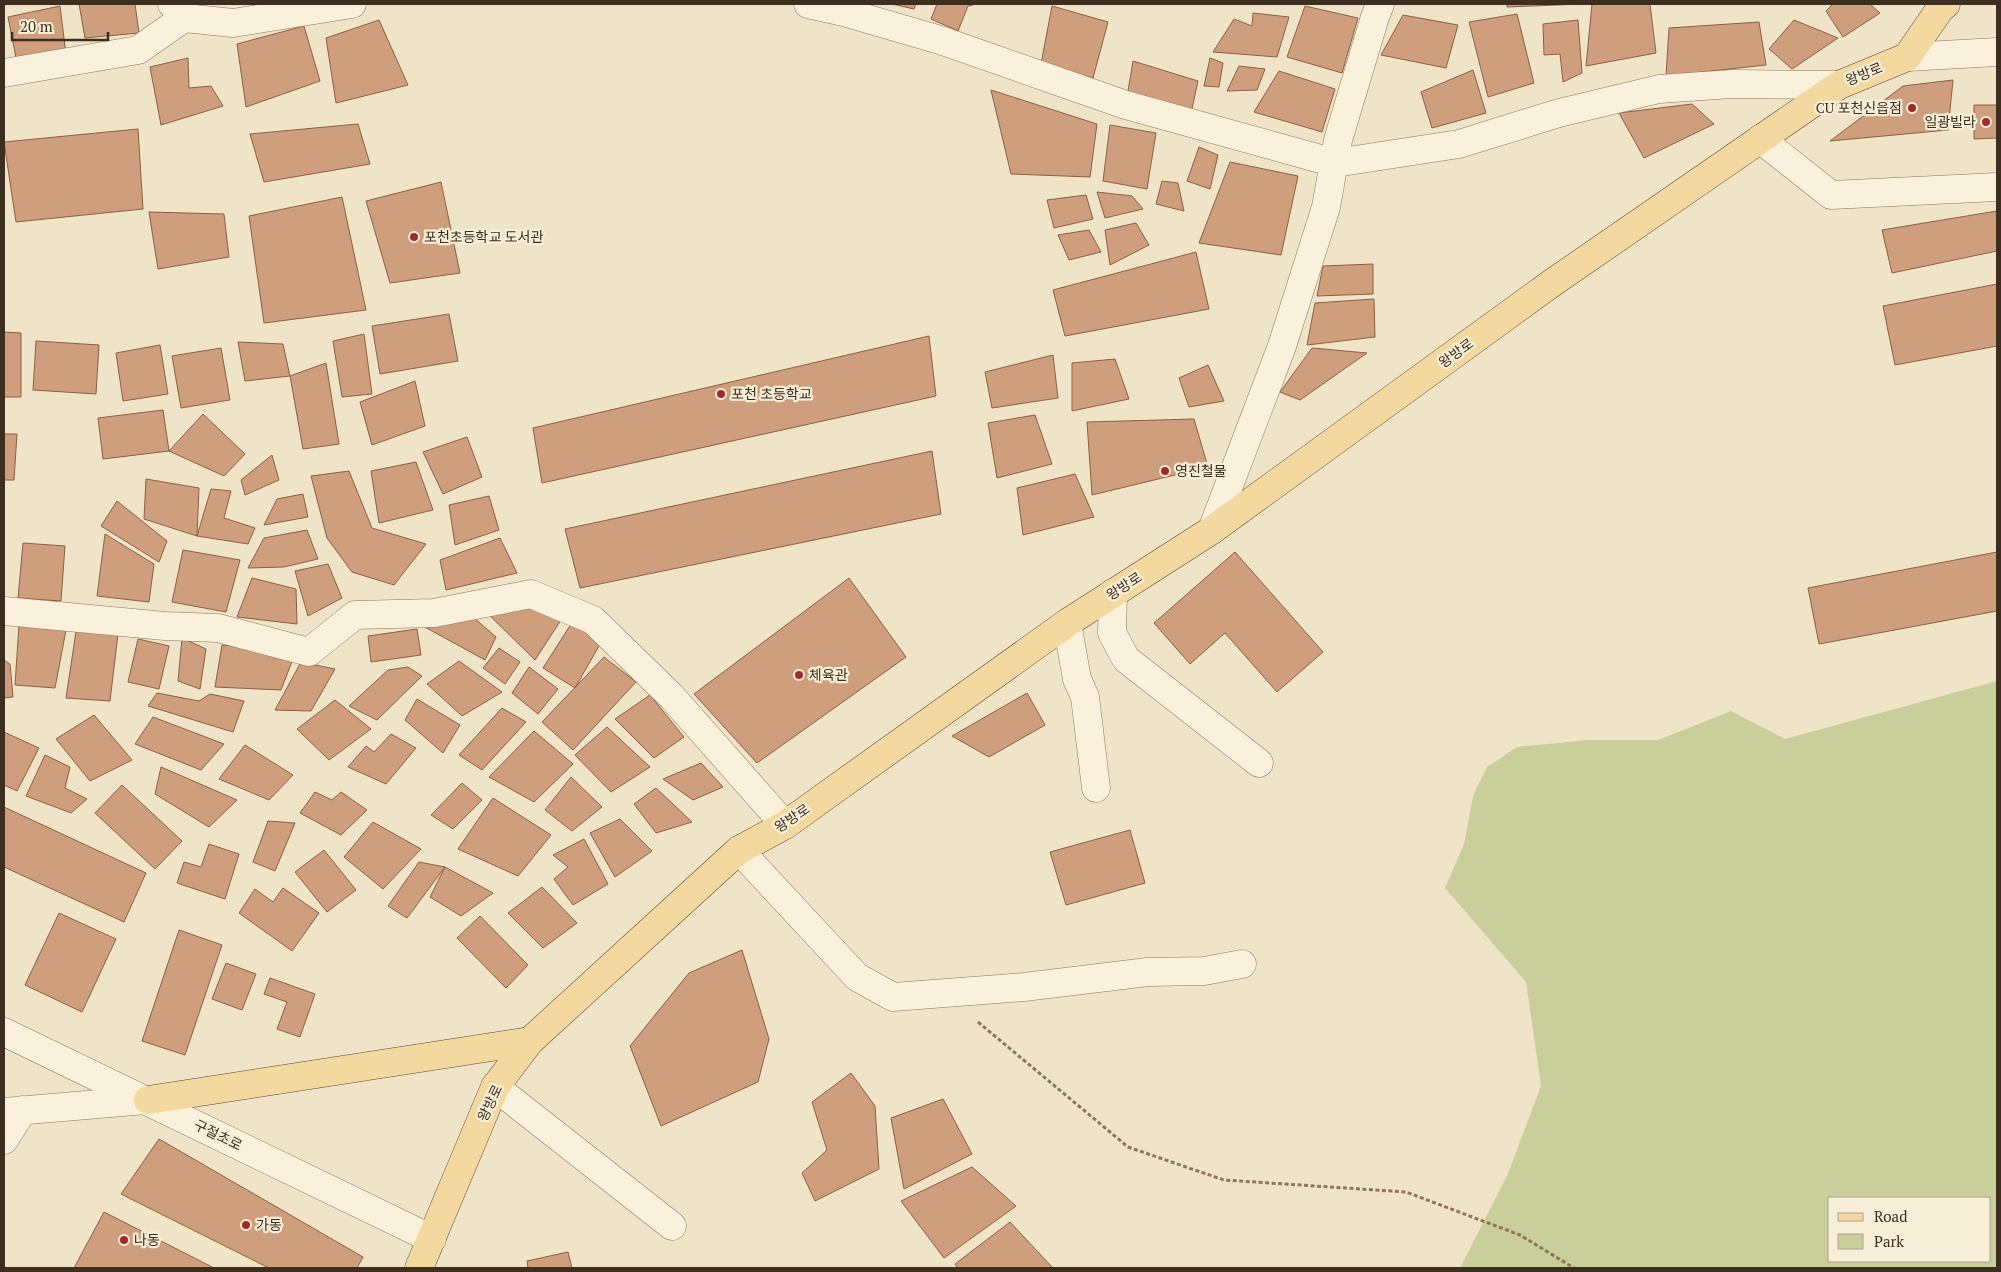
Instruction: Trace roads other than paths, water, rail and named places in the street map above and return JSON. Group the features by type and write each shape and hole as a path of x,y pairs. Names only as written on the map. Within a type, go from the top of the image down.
{"main road":[{"path":"1907,57 1938,6"},
{"name":"왕방로","path":"419,1268 496,1087 530,1041 739,850 785,825 1067,623 1212,530 1552,283 1839,85 1907,57"},
{"path":"148,1100 530,1041"}],"street":[{"path":"4,73 138,50 178,11 233,23 352,4"},
{"path":"808,4 844,12 940,40 1126,105 1335,163 1459,144 1559,113 1659,89 1732,84 1839,85"},
{"path":"1212,530 1282,346 1326,207 1338,140 1380,4"},
{"path":"1907,57 1997,52"},
{"path":"1760,139 1831,195 1997,186"},
{"path":"1113,593 1112,633 1126,659 1259,763"},
{"path":"4,611 156,625 218,628 309,652 355,615 434,613 531,594 593,620 672,697 785,825"},
{"path":"1067,623 1077,679 1085,697 1096,788"},
{"path":"739,850 857,977 893,997 1024,988 1148,972 1204,971 1242,964"},
{"name":"구절초로","path":"4,1032 432,1239"},
{"path":"496,1087 672,1226"},
{"path":"4,1140 13,1111 148,1100"}],"place":[{"name":"CU 포천신읍점","path":"1912,108"},
{"name":"일광빌라","path":"1986,122"},
{"name":"포천초등학교 도서관","path":"414,237"},
{"name":"포천 초등학교","path":"721,394"},
{"name":"영진철물","path":"1165,471"},
{"name":"체육관","path":"799,675"},
{"name":"가동","path":"246,1225"},
{"name":"나동","path":"124,1240"}]}
